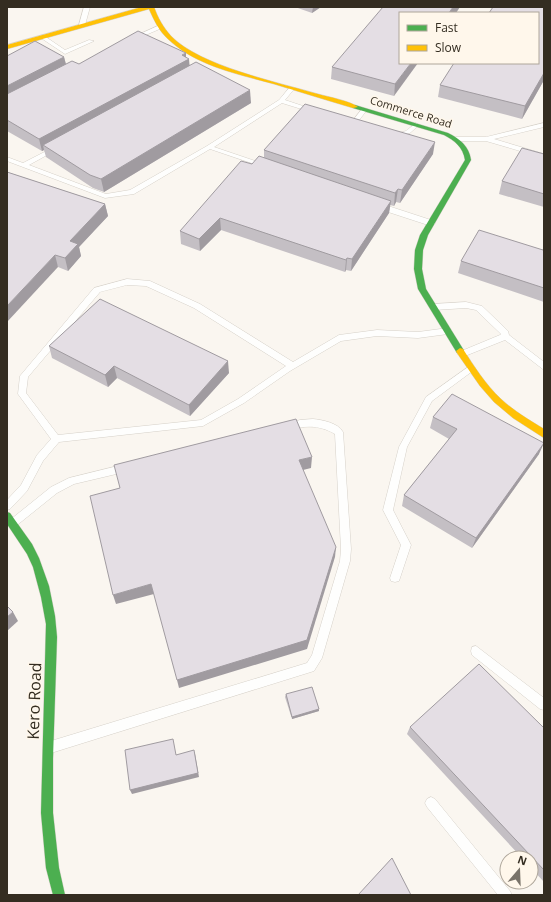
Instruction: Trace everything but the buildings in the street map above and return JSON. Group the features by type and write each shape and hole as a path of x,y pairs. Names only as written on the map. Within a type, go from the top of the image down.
{"street":[{"path":"7,47 148,7"},
{"name":"Commerce Road","path":"151,7 156,21 174,41 208,65 416,125 456,139 464,146 468,153 468,160 424,234 419,250 418,269 422,289 471,368 492,395 516,416 544,434"},
{"name":"Kero Road","path":"10,519 33,559 43,586 51,624 46,775 47,829 54,878 59,895"}],"lane":[{"path":"82,25 87,7"},
{"path":"125,42 160,26"},
{"path":"43,37 65,52 91,41"},
{"path":"7,159 105,196 132,192 209,147 281,101 292,88"},
{"path":"281,101 318,112"},
{"path":"346,121 357,124 364,110"},
{"path":"386,133 402,134 408,132 416,125"},
{"path":"456,139 486,139 544,125"},
{"path":"531,128 544,132"},
{"path":"486,139 544,156"},
{"path":"24,166 66,143"},
{"path":"209,147 276,170"},
{"path":"372,203 431,223"},
{"path":"56,439 22,394 24,376 97,290 112,285 127,282 147,283 197,306 293,366"},
{"path":"434,307 466,305 479,308 505,332 505,336 544,367"},
{"path":"7,506 24,488 40,458 56,439 202,423 241,401 293,366 339,338 377,333 418,335 448,331"},
{"path":"462,354 505,336"},
{"path":"395,578 406,545 388,510 403,447 429,399 471,368"},
{"path":"48,748 310,667 317,658 345,561 346,550 339,432 330,426 318,422 305,422 275,430"},
{"path":"10,519 72,480 132,466"},
{"path":"476,651 544,705"},
{"path":"431,803 506,895"}],"traffic: fast":[{"path":"355,107 446,134 458,141 466,151 468,160 424,235 419,250 418,269 422,289 460,351"},
{"path":"7,516 31,551 38,567 44,586 50,616 52,637 46,786 49,841 59,895"}],"traffic: slow":[{"path":"7,47 148,7"},
{"path":"151,7 158,24 170,38 202,59 240,73 355,107"},
{"path":"460,351 482,384 503,406 544,434"}]}
